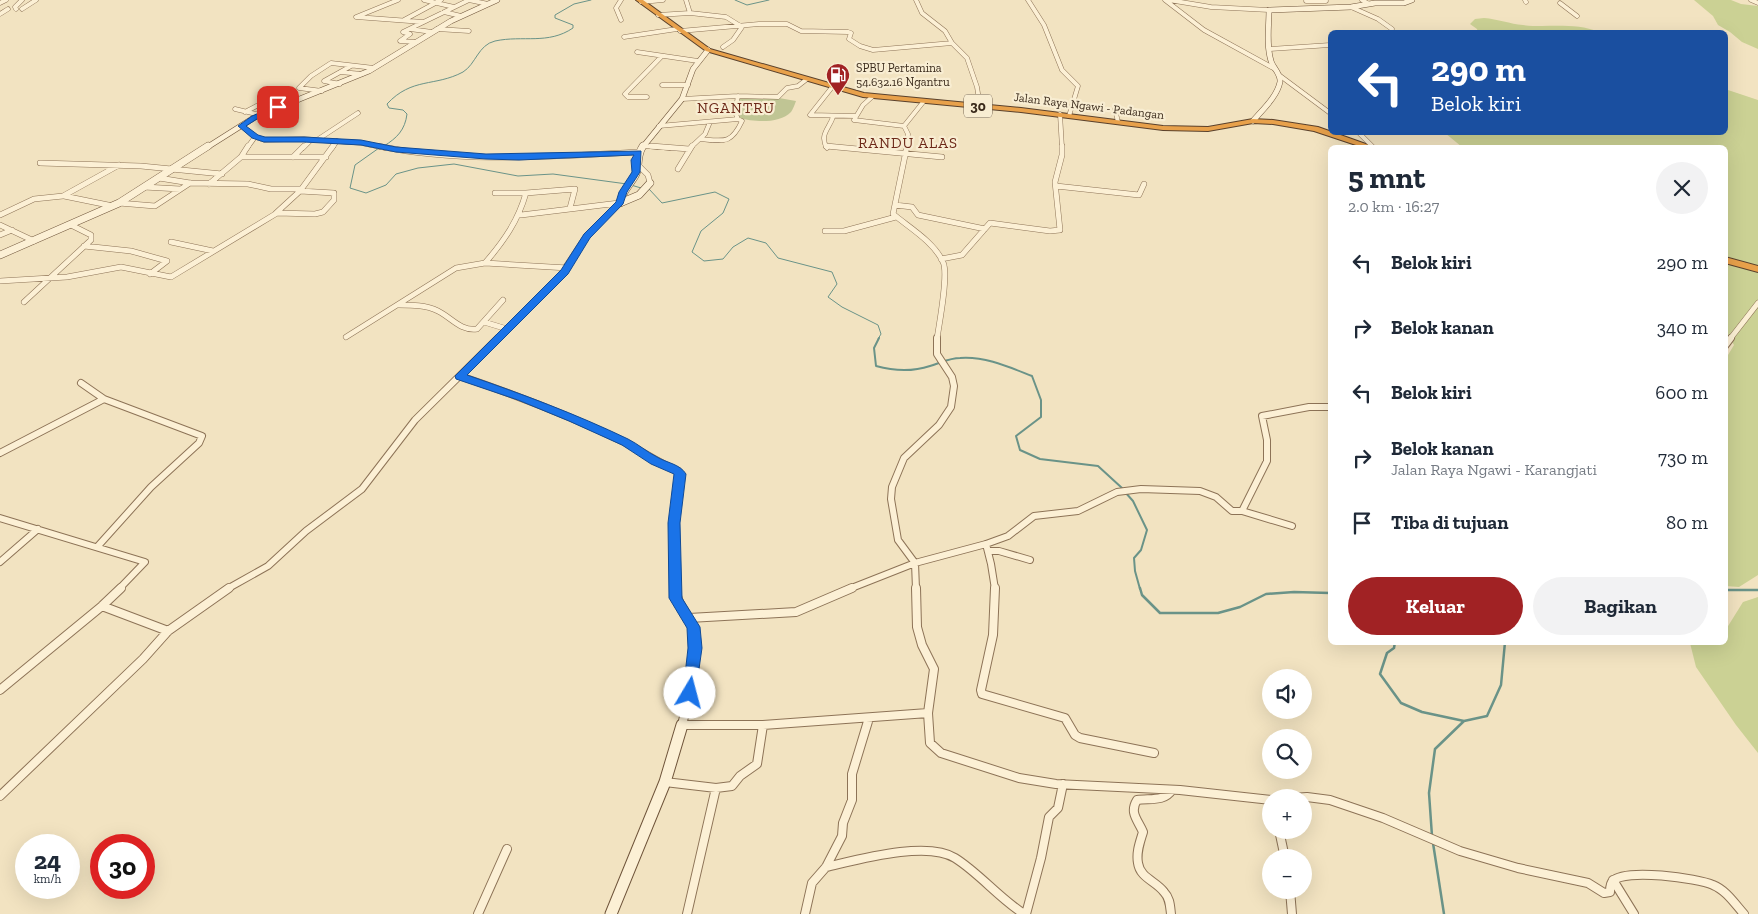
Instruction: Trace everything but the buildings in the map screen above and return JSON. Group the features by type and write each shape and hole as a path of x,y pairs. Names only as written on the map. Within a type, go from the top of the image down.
{"highway":[{"name":"Jalan Raya Ngawi - Padangan","path":"640,1 708,50 873,96 1060,114 1163,128 1194,129 1253,121 1303,126 1328,134"},
{"name":"Jalan Raya Ngawi - Padangan","path":"1332,135 1364,145"},
{"path":"1728,261 1758,269"}],"street":[{"path":"0,4 6,0"},
{"path":"16,9 15,7 22,0"},
{"path":"22,9 36,0"},
{"path":"398,0 356,17 423,22"},
{"path":"424,0 454,7"},
{"path":"404,20 441,0"},
{"path":"415,42 400,41 409,35 403,33 469,0 488,4"},
{"path":"0,255 116,205 260,115 362,74 461,16 497,0"},
{"path":"620,20 616,7 621,0"},
{"path":"640,1 663,0"},
{"path":"686,0 690,13"},
{"path":"916,0 922,12 943,28 952,43 969,62 978,87 980,106"},
{"path":"1028,0 1044,25 1062,70 1078,86 1069,116"},
{"path":"1165,0 1181,15 1209,34 1275,69"},
{"path":"1169,0 1211,7 1269,10 1351,7 1368,4 1404,3 1412,0"},
{"path":"1306,1 1326,0 1332,8"},
{"path":"1362,0 1368,4"},
{"path":"1751,0 1758,3"},
{"path":"1554,1 1568,4"},
{"path":"1560,3 1577,16"},
{"path":"1351,7 1381,21 1392,30"},
{"path":"0,14 8,9"},
{"path":"1269,10 1271,62 1275,69 1279,75 1328,112"},
{"path":"444,12 461,16"},
{"path":"658,15 690,13 726,17 740,25"},
{"path":"624,37 740,25 787,24 801,31 848,32 851,33 849,39 852,42 863,48 873,50 952,43"},
{"path":"723,47 733,40 742,28 740,25"},
{"path":"410,29 469,31"},
{"path":"1270,49 1328,45"},
{"path":"620,203 623,192 634,176 637,164 635,160 639,152 682,99 690,76 698,61 708,50"},
{"path":"637,52 698,61"},
{"path":"647,97 628,96 625,94 662,56"},
{"path":"322,91 299,88 311,76 330,64 376,67"},
{"path":"340,84 324,81 352,65"},
{"path":"340,72 362,74"},
{"path":"1253,121 1278,91 1279,75"},
{"path":"682,99 738,96 778,97 787,88 798,86 807,79"},
{"path":"662,84 688,85"},
{"path":"833,86 810,114 833,117 855,116"},
{"path":"245,112 278,96 298,100"},
{"path":"700,140 729,140 742,123 735,112 738,96"},
{"path":"873,96 855,116 853,119 855,121 904,126"},
{"path":"904,126 924,101"},
{"path":"265,102 284,105"},
{"path":"235,109 260,115"},
{"path":"1115,109 1118,122"},
{"path":"293,157 314,140 358,113"},
{"path":"941,259 962,255 985,229 993,223 1059,231 1060,219 1056,175 1062,155 1060,114"},
{"path":"833,117 823,133 826,148 852,152 942,157"},
{"path":"659,126 738,119"},
{"path":"678,169 689,149 700,140 710,122"},
{"path":"242,126 255,137 268,140 337,141 384,148 501,157 639,152"},
{"path":"904,126 908,137 894,214 928,242 944,263 945,276 936,346 940,361 954,381 954,396 951,407 939,425 904,458 892,487 891,499 898,540 915,563 917,626 922,645 934,669 928,713 930,742 941,753 996,772 1063,784 1172,790 1262,799"},
{"path":"1362,135 1369,141 1370,145"},
{"path":"210,184 241,157 255,137"},
{"path":"0,281 75,276 114,268 171,277 276,213 301,190 337,141"},
{"path":"644,146 689,149"},
{"path":"241,157 326,157"},
{"path":"40,163 119,165 222,174"},
{"path":"0,796 143,659 168,631 228,588 268,566 306,531 362,489 415,420 568,268 576,250 587,236 620,203 641,193 650,184 646,172 637,164"},
{"path":"63,196 119,165"},
{"path":"159,178 190,183 248,184 271,189 330,192 335,195 331,205 323,212 315,214 276,213"},
{"path":"0,215 34,199 63,196 116,205 155,206 190,183"},
{"path":"1056,186 1139,195 1144,184"},
{"path":"144,187 181,189"},
{"path":"496,193 526,193 575,189 570,208"},
{"path":"485,263 514,228 521,215 526,193"},
{"path":"521,215 620,203"},
{"path":"896,205 912,206 918,215 985,229"},
{"path":"825,230 844,232 896,217"},
{"path":"24,302 91,240 90,235 71,225"},
{"path":"0,226 34,241"},
{"path":"0,235 12,230"},
{"path":"171,242 213,251"},
{"path":"84,246 131,251 167,261 150,274"},
{"path":"346,337 399,305 451,270 485,263 568,268"},
{"path":"399,305 416,306 438,312 455,323 472,330 477,329 503,300"},
{"path":"1728,342 1758,304"},
{"path":"484,322 507,329"},
{"path":"460,376 522,397 626,442 655,461 678,471 680,474 674,523 676,598 693,627 695,648 692,682 682,725 665,782 611,914"},
{"path":"81,383 104,399 203,438 151,487 98,546"},
{"path":"0,453 104,399"},
{"path":"1242,511 1267,461 1267,440 1262,416 1309,407 1328,407"},
{"path":"689,618 796,612 871,579 915,563 987,548 1008,536 1034,516 1078,511 1117,492 1129,490 1200,491 1216,497 1232,511 1242,511 1292,526"},
{"path":"0,518 98,546 145,562 102,606 0,690"},
{"path":"0,562 38,529"},
{"path":"987,548 1030,560"},
{"path":"987,548 996,579 996,595 995,620 981,690 982,694 1065,718 1080,738 1154,753"},
{"path":"102,606 168,631"},
{"path":"682,725 763,725 928,713"},
{"path":"805,914 812,883 826,867 839,843 843,823 852,800 852,774 869,718"},
{"path":"665,782 716,788 732,786 740,776 757,764 763,725"},
{"path":"826,867 889,854 922,850 943,852 954,856 1010,905 1025,914 1041,858 1049,817 1058,808 1063,784"},
{"path":"687,914 716,788"},
{"path":"1171,914 1168,895 1164,889 1148,882 1138,869 1137,851 1142,832 1133,815 1132,808 1137,800 1164,798 1170,795 1172,790"},
{"path":"1312,798 1330,800 1382,818 1439,843 1518,868 1588,883 1604,893 1610,892 1613,880"},
{"path":"478,914 507,849"},
{"path":"1613,880 1655,875 1699,879 1724,891 1744,914"},
{"path":"1613,880 1634,914"},
{"path":"1291,899 1292,914"}],"green space":[{"path":"1694,0 1731,0 1741,4 1758,6 1758,49 1742,42 1728,30 1718,25 1713,16"},
{"path":"1475,19 1494,19 1532,26 1571,26 1593,30 1477,30 1470,24"},
{"path":"1728,90 1758,100 1758,575 1739,587 1728,586 1728,355 1734,345 1728,335 1728,145 1460,145 1447,135 1728,135"},
{"path":"739,97 779,98 796,101 791,112 786,116 780,119 759,121 740,118 738,111"},
{"path":"1758,597 1758,753 1696,667 1690,645 1728,645 1728,626 1743,602"}],"waterway":[{"path":"384,146 400,133 406,120 407,114 403,110 389,108 387,104 396,95 415,86 443,80 463,72 489,43 505,39 545,38 564,33 573,28 573,25 555,18 555,15 574,4 591,0"},
{"path":"735,0 747,5 769,0"},
{"path":"379,148 355,165 350,188 366,193 386,185 396,174 418,168 454,164 518,176 553,174 627,184"},
{"path":"631,185 641,188"},
{"path":"649,189 662,203 715,192 729,199 723,213 701,231 692,252 704,261 723,259 733,247 748,238 766,243 778,258 832,272 837,284 828,297 842,307 878,325 881,334 878,339"},
{"path":"879,338 874,348 876,366 883,368 896,370 916,369 956,358 969,358 997,363 1032,376 1041,400 1041,417 1016,436 1020,450 1040,459 1098,466 1122,488"},
{"path":"1125,492 1133,501 1147,530 1141,550 1134,558 1140,589"},
{"path":"1140,588 1142,595 1160,613 1218,613 1240,607 1266,594 1294,592 1328,593"},
{"path":"1728,590 1758,590"},
{"path":"1394,645 1394,648 1387,653 1380,674 1401,703 1422,712 1464,721"},
{"path":"1464,721 1487,716 1501,685 1505,645"},
{"path":"1432,836 1429,793 1435,749 1464,721"},
{"path":"1433,843 1444,914"}],"place":[{"name":"SPBU Pertamina 54.632.16 Ngantru","path":"838,96"}],"district":[{"name":"NGANTRU","path":"736,108"},
{"name":"RANDU ALAS","path":"908,143"}],"route":[{"path":"278,107 255,117 242,126 248,129 255,137 264,140 304,139 337,141 368,144 396,150 486,157 639,152 635,160 637,164 636,172 623,192 620,202 587,236 576,250 568,268 460,376 522,397 605,432 626,442 645,456 678,471 680,474 674,523 676,598 677,604 689,618 693,627 695,648 690,693"}]}
